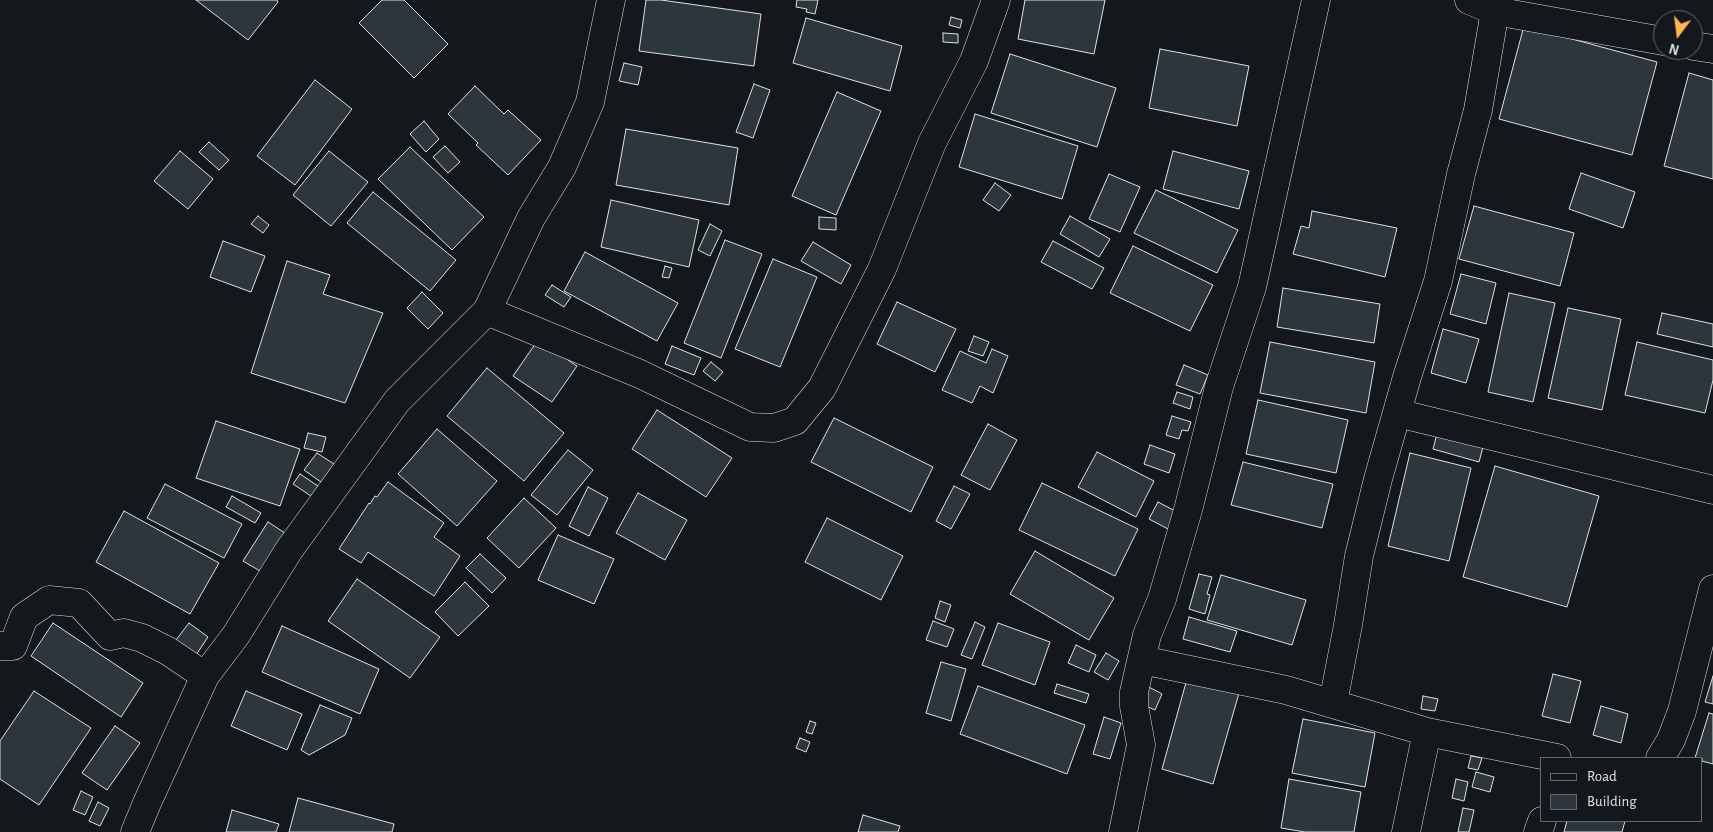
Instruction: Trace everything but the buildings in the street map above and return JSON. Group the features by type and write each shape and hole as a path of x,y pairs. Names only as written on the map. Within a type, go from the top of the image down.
{"street":[{"path":"136,832 147,803 205,676 236,634 289,550 397,401 487,311 531,218 562,168 590,102 611,0"},
{"path":"487,311 640,374 750,427 774,428 795,421 822,388 882,269 932,143 974,61 996,0"},
{"path":"1123,832 1141,745 1134,706 1134,692 1147,635 1162,599 1188,510 1219,387 1252,287 1316,0"},
{"path":"1469,0 1653,39"},
{"path":"1333,703 1359,556 1396,413 1438,281 1461,174 1478,110 1497,6"},
{"path":"1396,413 1713,490"},
{"path":"1661,757 1671,740 1682,711 1713,589"},
{"path":"0,646 13,646 24,617 49,600 79,603 110,636 124,633 142,638 168,651 205,676"},
{"path":"1142,660 1286,690 1427,732 1552,757"},
{"path":"1406,832 1427,732"}]}
